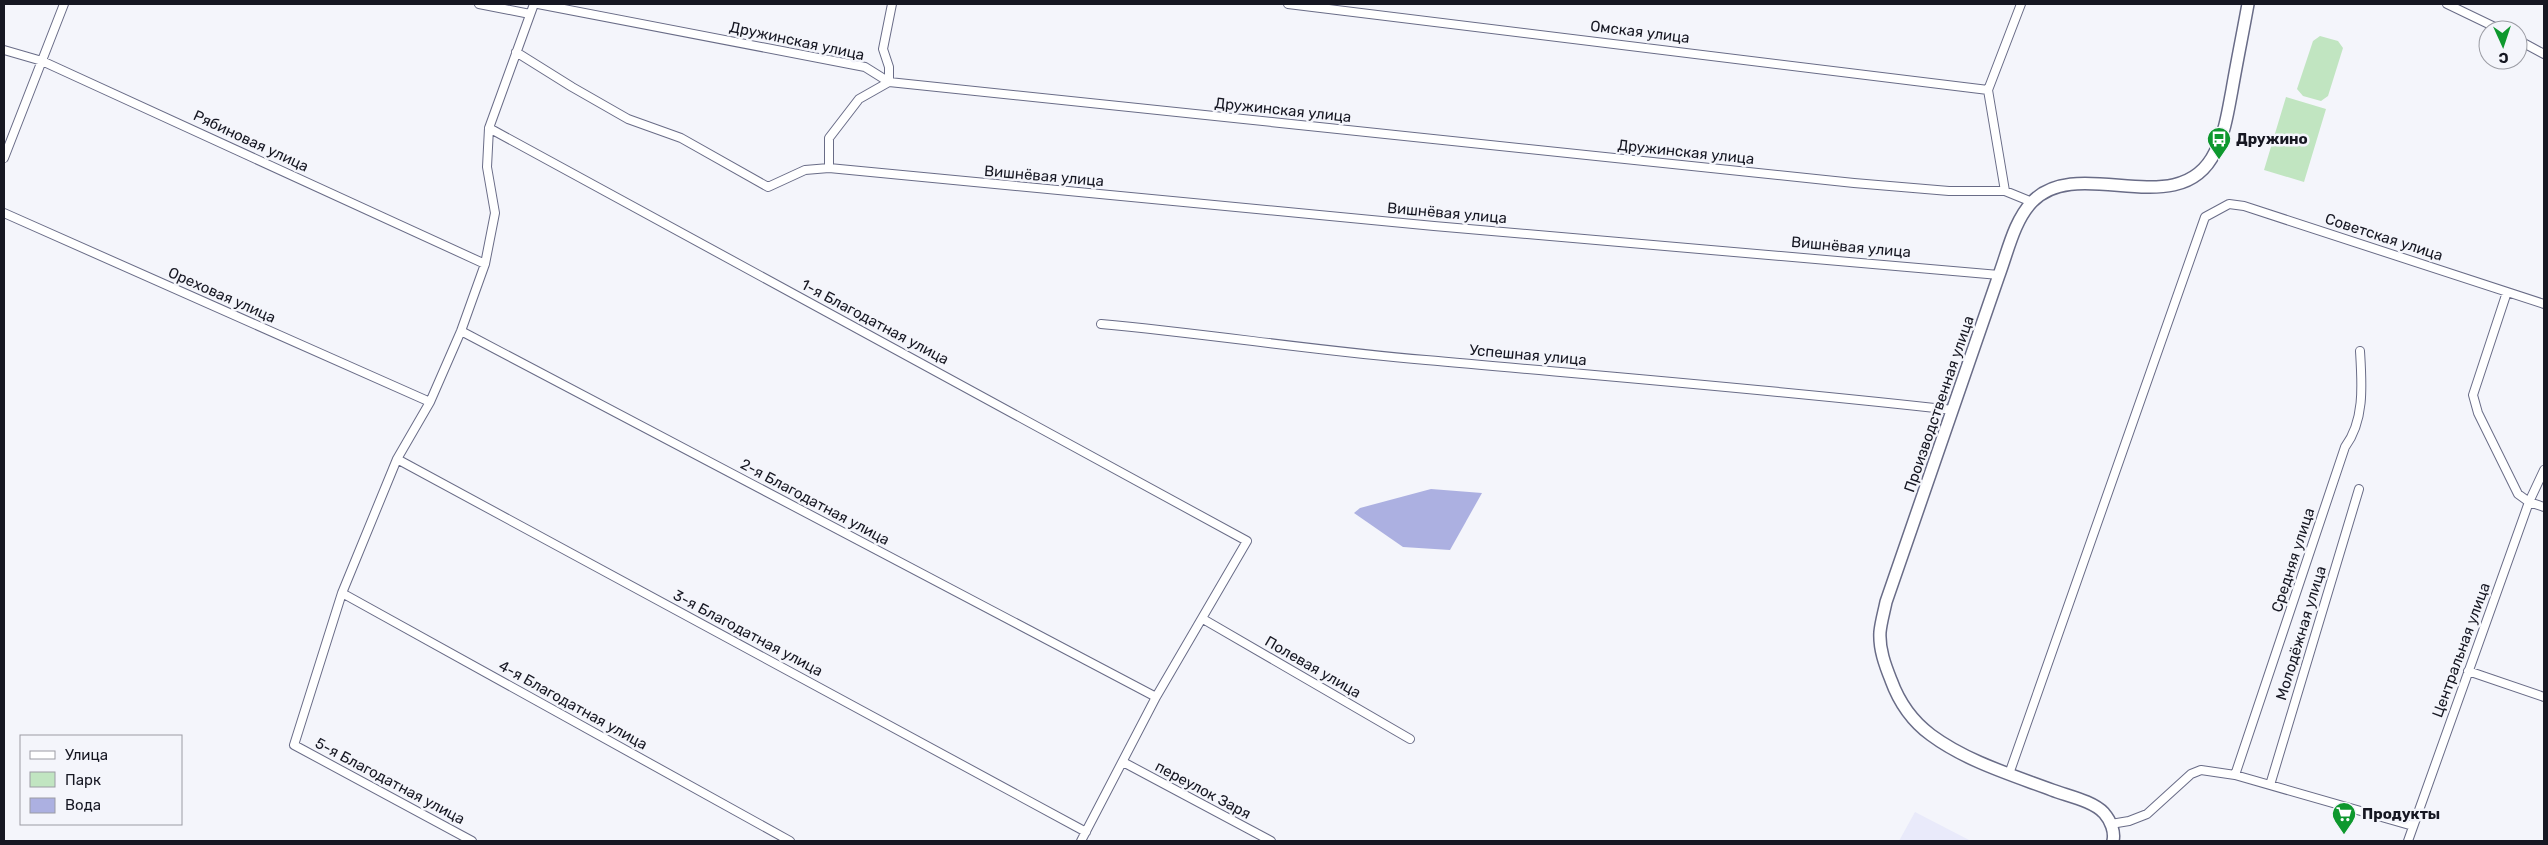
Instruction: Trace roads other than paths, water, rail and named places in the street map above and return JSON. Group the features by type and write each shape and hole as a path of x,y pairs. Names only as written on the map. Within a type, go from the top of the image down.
{"street":[{"path":"4,158 64,4"},
{"path":"479,4 530,14"},
{"path":"342,592 397,459 430,402 461,331 484,264 495,214 487,168 489,128 534,4"},
{"name":"Дружинская улица","path":"538,4 865,67 889,82 1854,183 1949,191 2005,191 2032,202"},
{"path":"829,168 830,138 859,99 889,82 889,67 883,49 892,4"},
{"name":"Омская улица","path":"1288,4 1988,90"},
{"path":"2005,191 1988,90 2021,4"},
{"name":"Производственная улица","path":"2111,824 2104,812 2091,805 2008,774 1950,747 1930,735 1912,719 1897,696 1883,662 1880,633 1886,602 2017,226 2032,202 2054,188 2075,184 2168,186 2187,181 2203,170 2215,153 2224,128 2248,4"},
{"path":"2447,4 2480,20"},
{"path":"2528,45 2544,54"},
{"name":"Рябиновая улица","path":"4,50 42,61 484,264"},
{"name":"Вишнёвая улица","path":"516,52 628,119 681,138 768,187 805,170 829,168 1414,224 1999,275"},
{"name":"1-я Благодатная улица","path":"489,128 1247,541 1202,619"},
{"name":"Советская улица","path":"2008,774 2205,217 2228,204 2244,206 2544,304"},
{"name":"Ореховая улица","path":"4,213 430,402"},
{"path":"2507,292 2473,395 2478,413 2518,494 2529,502 2544,507"},
{"name":"Успешная улица","path":"1101,324 1190,332 1419,360 1649,379 1953,410"},
{"name":"2-я Благодатная улица","path":"461,331 1156,696"},
{"name":"Средняя улица","path":"2235,775 2345,447 2352,439 2363,396 2360,351"},
{"name":"3-я Благодатная улица","path":"397,459 1086,832"},
{"name":"Центральная улица","path":"2408,841 2529,502 2544,470"},
{"name":"Молодёжная улица","path":"2270,786 2359,489"},
{"name":"5-я Благодатная улица","path":"342,592 294,745 472,841"},
{"name":"4-я Благодатная улица","path":"342,592 790,841"},
{"path":"1081,841 1156,696 1202,619"},
{"name":"Полевая улица","path":"1202,619 1410,739"},
{"path":"2468,671 2544,696"},
{"name":"переулок Заря","path":"1123,762 1271,841"},
{"path":"2113,841 2115,835 2111,824 2129,821 2147,814 2191,774 2201,770 2235,775 2413,826"}],"water":[{"path":"1431,489 1482,493 1450,550 1403,547 1354,513 1360,508"}],"place":[{"name":"Дружино","path":"2219,160"},
{"name":"Продукты","path":"2344,835"}]}
